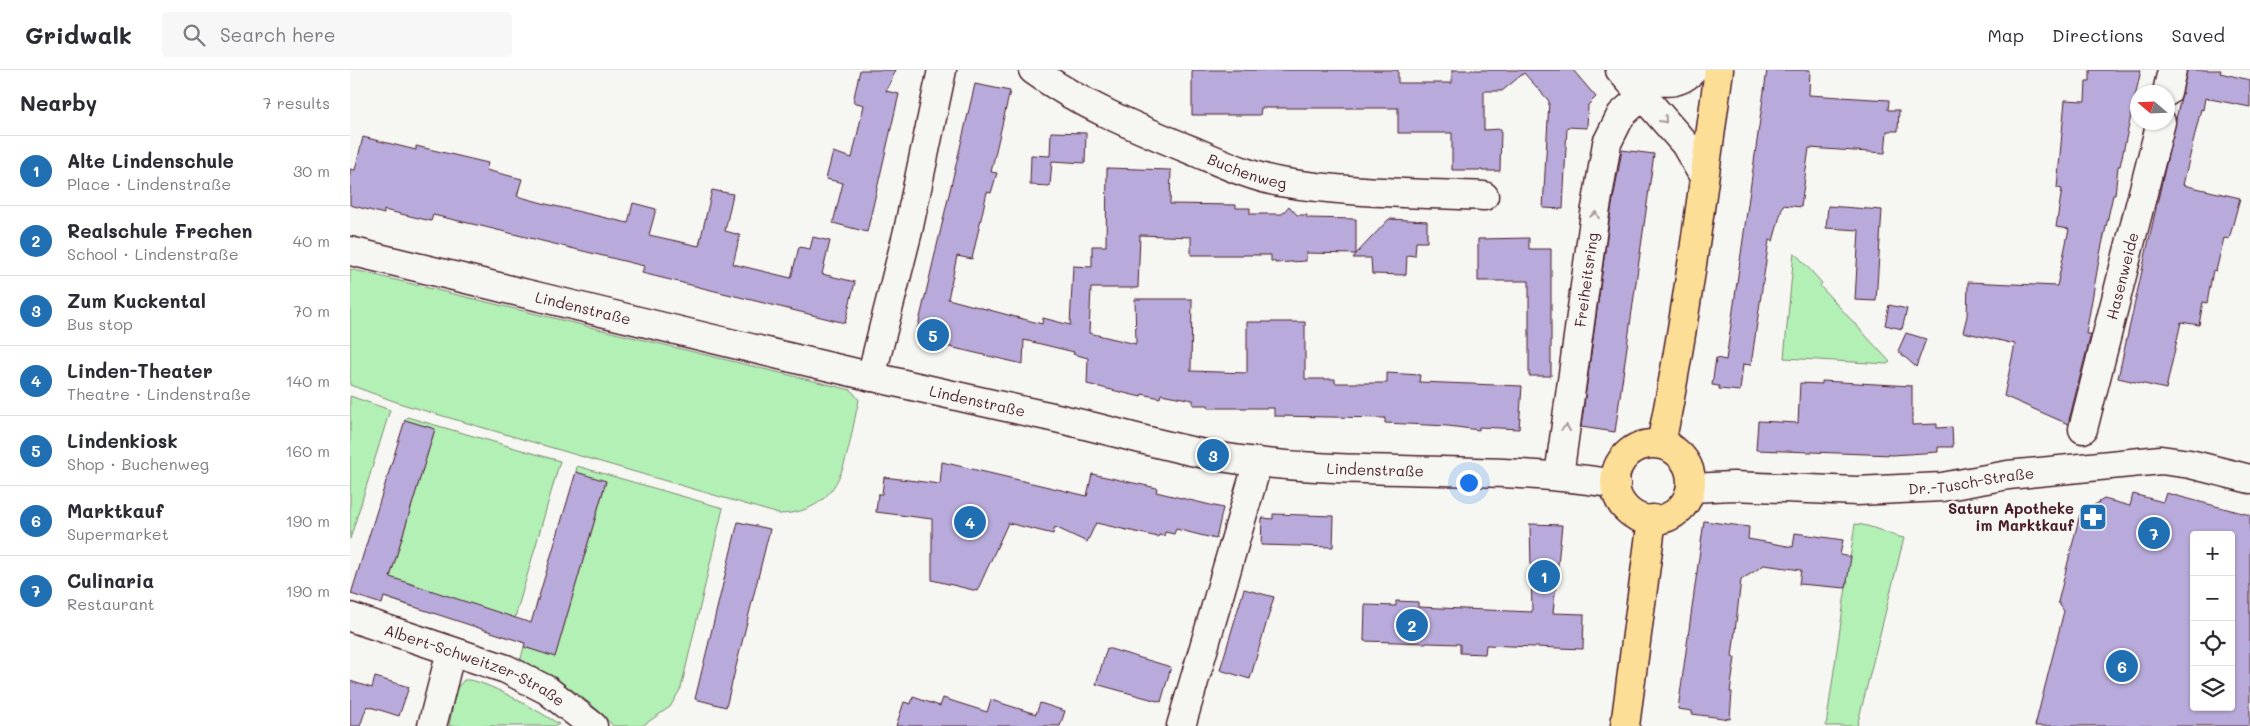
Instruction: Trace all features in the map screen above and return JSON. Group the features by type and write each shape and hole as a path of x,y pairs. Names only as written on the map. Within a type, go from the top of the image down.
{"main road":[{"path":"1661,444 1669,403 1719,70"},
{"path":"1649,444 1661,444 1672,448 1681,455 1688,465 1691,476 1691,488 1686,501 1677,511 1666,517 1652,520 1632,513 1618,495 1617,473 1621,462 1628,453 1638,447 1649,444"},
{"path":"1625,726 1652,520"}],"street":[{"path":"871,378 908,231 942,70"},
{"name":"Buchenweg","path":"1033,70 1051,84 1138,128 1237,169 1278,182 1369,191 1484,196"},
{"path":"1622,70 1663,84 1686,77 1693,70"},
{"path":"1622,70 1642,96 1685,144 1704,177"},
{"path":"2169,85 2172,70"},
{"name":"Freiheitsring","path":"1559,476 1594,220 1608,143 1621,114 1642,96"},
{"name":"Hasenweide","path":"2084,430 2159,130"},
{"name":"Lindenstraße","path":"350,251 871,378 1050,416 1213,456 1300,466 1559,476 1616,484"},
{"name":"Dr.-Tusch-Straße","path":"1691,488 1733,486 1857,491 1942,487 2008,476 2161,460 2190,464 2250,478"},
{"path":"1182,726 1258,462"},
{"name":"Albert-Schweitzer-Straße","path":"350,617 506,669 547,690 593,726"},
{"path":"432,726 451,651"}],"green space":[{"path":"1794,252 1822,283 1820,286 1890,362 1887,364 1784,358"},
{"path":"350,269 851,390 859,400 851,439 840,476 831,491 818,503 801,511 779,514 402,404 350,385"},
{"path":"350,396 390,410 350,539"},
{"path":"407,417 560,461 510,635 419,587 413,607 384,597 435,429 405,420"},
{"path":"577,466 723,508 681,688 670,707 642,726 613,726 603,715 570,689 520,662 524,647 555,656 606,482 576,472"},
{"path":"1855,524 1868,526 1904,538 1857,726 1826,726"},
{"path":"464,680 484,684 497,690 526,704 559,724 556,726 449,726 456,689"}],"building":[{"path":"860,70 896,70 886,91 899,94 867,232 833,223 843,183 826,179 833,152 852,158 864,105 853,102"},
{"path":"1192,70 1398,70 1398,83 1452,83 1452,70 1573,70 1596,97 1588,105 1587,128 1567,127 1563,209 1543,208 1549,101 1524,73 1502,91 1484,91 1484,130 1501,129 1500,171 1482,171 1452,170 1452,133 1398,133 1398,108 1261,108 1260,115 1192,115"},
{"path":"1767,70 1810,70 1809,95 1889,100 1888,110 1899,110 1898,131 1887,131 1885,153 1809,148 1801,207 1783,205 1773,241 1769,240 1751,365 1743,364 1740,391 1719,389 1719,386 1712,385 1716,358 1726,360"},
{"path":"2090,70 2141,70 2138,85 2130,85 2130,120 2120,166 2118,166 2115,195 2113,195 2100,254 2086,334 2091,334 2068,424 2004,396 2015,344 1963,332 1967,316 1968,282 2057,286 2069,229 2056,227 2062,189 2057,188 2065,100 2085,101 2086,81 2090,81"},
{"path":"2187,70 2221,70 2220,73 2250,80 2250,107 2205,98 2203,110 2201,109 2183,185 2240,198 2229,239 2224,238 2216,271 2213,270 2207,303 2203,302 2199,325 2181,322 2166,389 2118,378"},
{"path":"975,84 1010,91 991,172 997,173 991,193 987,192 972,259 957,256 948,299 1042,324 1043,318 1070,325 1073,266 1092,267 1092,246 1106,246 1107,168 1171,170 1170,204 1236,205 1236,208 1250,208 1250,214 1282,214 1289,206 1297,215 1307,215 1307,218 1356,219 1356,254 1306,253 1306,261 1275,263 1275,261 1271,261 1271,255 1191,255 1191,237 1140,235 1138,288 1091,288 1089,333 1136,344 1135,299 1192,299 1191,371 1247,373 1247,322 1305,322 1305,379 1335,379 1335,383 1387,383 1387,373 1420,375 1419,382 1522,386 1519,429 1479,427 1479,430 1448,426 1385,423 1385,418 1274,416 1274,408 1209,408 1208,405 1193,405 1193,400 1161,394 1160,398 1142,394 1141,397 1087,384 1088,358 1073,354 1074,352 1024,340 1023,364 915,339"},
{"path":"1051,132 1086,133 1085,163 1052,161 1050,186 1030,185 1031,155 1050,156"},
{"path":"363,137 416,150 416,146 488,163 486,170 522,179 517,196 546,204 628,223 633,203 656,209 649,235 699,246 712,190 733,194 725,231 740,235 733,264 791,278 799,247 810,249 813,237 830,241 822,274 855,282 845,323 642,273 644,266 481,226 433,215 431,221 384,210 384,214 350,205 350,169 355,170"},
{"path":"1622,150 1654,154 1615,432 1581,427 1609,222"},
{"path":"1828,206 1882,210 1876,301 1855,300 1859,230 1826,228"},
{"path":"1389,219 1427,221 1427,242 1416,242 1415,256 1407,255 1406,275 1372,274 1371,258 1353,258"},
{"path":"1529,238 1529,249 1551,249 1551,376 1529,376 1529,281 1478,281 1478,239"},
{"path":"1889,305 1907,309 1902,329 1885,325"},
{"path":"1906,333 1926,339 1916,367 1898,351"},
{"path":"1822,381 1912,386 1912,425 1937,424 1937,428 1952,427 1953,447 1938,447 1938,452 1893,455 1756,450 1758,421 1798,423 1800,383 1822,384"},
{"path":"405,420 435,429 390,577 531,623 576,472 606,481 555,657 524,647 525,643 384,597 382,604 351,594"},
{"path":"942,462 1087,496 1092,474 1157,488 1156,492 1223,508 1216,539 1176,529 1174,534 1165,532 1164,536 1159,535 1158,537 1096,523 1087,542 1055,527 1053,534 1008,523 977,591 932,580 932,519 876,512 878,494 882,494 884,477 940,484"},
{"path":"2166,493 2250,515 2250,726 2035,726 2064,611 2058,602 2080,514 2104,499 2130,506 2133,494 2163,502"},
{"path":"1273,514 1334,516 1333,547 1261,545 1262,518 1273,519"},
{"path":"1704,521 1749,527 1748,539 1793,547 1795,533 1843,540 1840,555 1851,557 1846,588 1799,584 1801,570 1764,565 1741,580 1732,657 1735,658 1730,692 1732,692 1730,719 1692,714 1692,711 1678,709"},
{"path":"738,522 770,529 726,707 695,699"},
{"path":"1530,524 1562,525 1553,613 1584,614 1583,649 1486,645 1485,654 1460,653 1460,644 1364,641 1365,605 1396,606 1396,601 1418,602 1418,607 1532,612"},
{"path":"1244,589 1274,597 1250,679 1220,670"},
{"path":"1107,648 1171,667 1161,702 1096,684"},
{"path":"375,677 409,687 399,716 367,706 360,726 350,726 350,681 372,688"},
{"path":"913,697 940,706 943,698 987,712 991,700 1036,714 1040,703 1065,711 1060,726 896,726 904,702 911,704"}],"place":[{"name":"Lindenkiosk","path":"933,335"},
{"name":"Zum Kuckental","path":"1213,455"},
{"name":"Saturn Apotheke im Marktkauf","path":"2093,517"},
{"name":"Linden-Theater","path":"970,522"},
{"name":"Culinaria","path":"2154,533"},
{"name":"Alte Lindenschule","path":"1544,576"},
{"name":"Realschule Frechen","path":"1412,625"},
{"name":"Marktkauf","path":"2122,666"}]}
